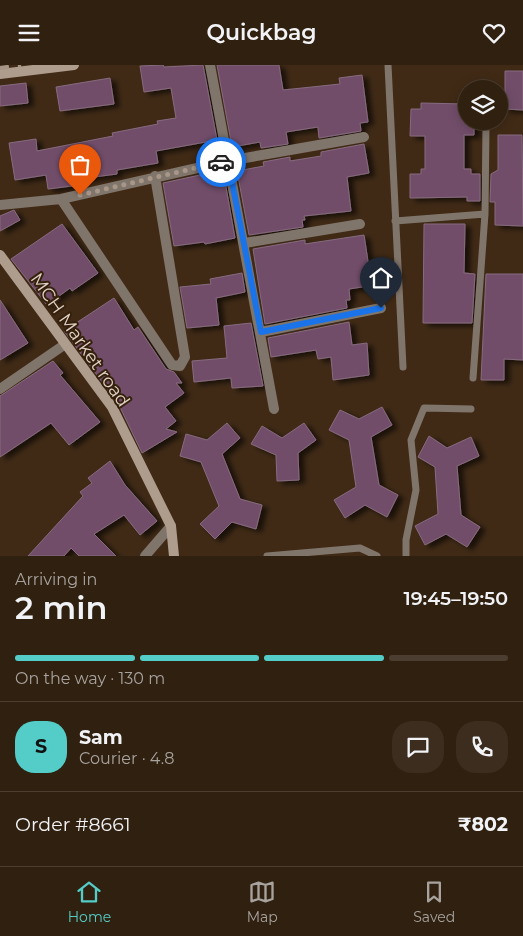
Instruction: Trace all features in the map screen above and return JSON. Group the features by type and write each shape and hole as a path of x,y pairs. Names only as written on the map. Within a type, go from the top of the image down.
{"street":[{"path":"0,75 74,65"},
{"path":"210,65 245,243 274,409"},
{"path":"0,205 61,199 228,161 364,137"},
{"path":"61,199 172,365 180,366 185,357 154,177"},
{"path":"245,243 360,224"},
{"name":"MCH Market road","path":"0,255 64,345 112,407 171,525"},
{"path":"261,332 381,308"},
{"path":"0,389 64,345"},
{"path":"145,556 171,525"},
{"path":"171,525 174,556"}],"lane":[{"path":"388,65 403,367"},
{"path":"473,378 485,214 486,130"},
{"path":"395,221 485,214"},
{"path":"406,556 406,540 416,490 411,440 424,408 471,409"},
{"path":"266,556 360,548 377,556"}],"building":[{"path":"163,65 164,67 203,65 217,140 156,151 158,163 117,170 117,174 71,180 72,186 48,189 46,175 15,180 9,143 36,139 37,151 113,136 112,133 158,124 157,121 176,118 171,88 144,92 140,66"},
{"path":"217,65 279,65 283,90 340,84 339,78 362,75 368,122 360,123 361,131 319,138 318,127 286,132 288,144 261,148 260,142 232,147"},
{"path":"505,71 523,71 523,110 508,109 508,80 505,80"},
{"path":"110,78 114,104 60,111 56,87"},
{"path":"26,83 28,103 0,106 0,86"},
{"path":"421,103 458,104 458,130 474,130 474,135 464,135 464,169 471,169 471,174 480,174 480,201 467,201 467,197 410,198 410,174 421,174 421,169 425,169 425,136 410,136 411,109 421,109"},
{"path":"498,135 522,135 523,226 495,225 495,202 490,202 491,174 498,170"},
{"path":"364,144 369,173 347,177 351,211 304,216 305,220 302,220 303,227 249,235 237,171 264,166 263,162 290,157 290,161 321,156 321,152"},
{"path":"223,170 235,238 205,244 204,242 174,246 163,183"},
{"path":"14,210 20,220 0,231 0,216"},
{"path":"62,224 98,273 72,291 70,288 47,305 11,259"},
{"path":"424,224 465,224 464,273 475,274 472,323 423,323"},
{"path":"364,235 369,268 373,267 375,285 349,289 350,300 346,300 347,308 265,324 253,249 305,240 305,244"},
{"path":"242,273 245,292 216,298 219,325 187,328 180,287 211,284 210,279"},
{"path":"486,274 523,274 523,360 504,359 504,380 481,380"},
{"path":"114,298 134,330 138,327 166,369 174,372 182,383 176,383 184,393 165,407 176,421 166,429 177,432 142,453 118,403 64,331"},
{"path":"0,300 28,343 0,360"},
{"path":"349,322 352,345 367,343 369,375 333,380 331,357 318,359 316,350 271,357 268,338"},
{"path":"251,323 263,386 232,388 231,378 194,382 192,361 227,358 224,326"},
{"path":"53,361 63,373 60,375 100,422 69,445 51,423 0,457 0,396"},
{"path":"382,407 392,425 371,437 379,485 398,495 387,517 365,505 345,518 334,500 356,487 349,440 329,430 340,410 359,419"},
{"path":"227,423 240,438 222,454 240,499 262,505 256,529 232,522 215,539 200,524 219,506 201,462 180,456 186,434 207,440"},
{"path":"304,423 316,440 298,453 299,480 277,481 276,455 251,444 262,426 282,438"},
{"path":"429,436 447,448 471,437 479,456 457,466 461,515 480,527 467,547 446,534 425,545 415,526 438,514 435,467 418,457"},
{"path":"110,461 125,485 157,521 140,535 124,515 94,534 116,556 79,556 71,548 64,556 28,556 83,496 80,492 92,483 88,478"}],"railway":[{"path":"0,68 21,65"}],"way so far":[{"path":"80,195 221,162"}],"route":[{"path":"221,162 228,161 261,332 381,308"}]}
